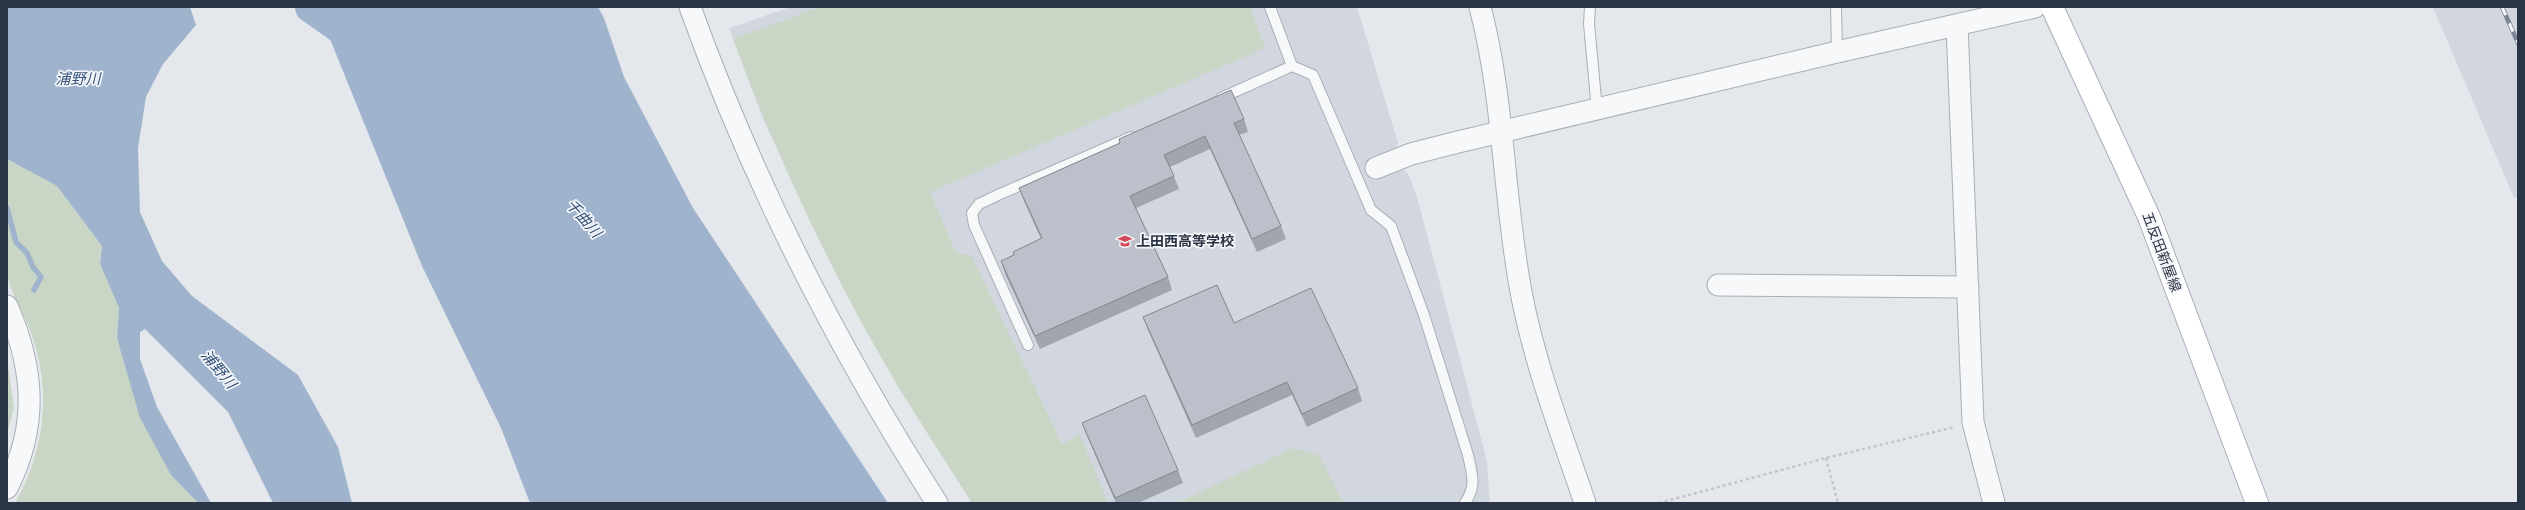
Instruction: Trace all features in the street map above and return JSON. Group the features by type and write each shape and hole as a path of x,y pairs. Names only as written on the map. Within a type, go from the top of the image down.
{"street":[{"path":"690,7 745,149 805,274 892,433 937,503"},
{"path":"1480,7 1488,38 1502,133 1514,249 1530,335 1584,503"},
{"path":"1376,168 1411,154 1837,52 2035,7"},
{"name":"五反田新屋線","path":"2052,7 2149,217 2256,503"},
{"path":"1957,25 1973,422 1994,503"},
{"path":"1718,285 1968,286"},
{"path":"7,306 21,338 28,370 30,407 17,468 7,488"}],"lane":[{"path":"1270,7 1292,66 1313,75 1371,210 1391,226 1424,314 1471,470 1473,492 1465,503"},
{"path":"1590,7 1597,110"},
{"path":"1836,7 1837,52"},
{"path":"1214,101 1292,66"},
{"path":"1028,345 974,225 972,213 979,204 1142,132"},
{"path":"1355,175 1376,168"}],"path":[{"path":"1659,503 1826,458 1973,422"},
{"path":"1826,458 1838,503"}],"shaded area":[{"name":"上田西高等学校","path":"791,7 1357,7 1398,143 1396,149 1371,157 1376,168 1401,169 1408,173 1417,197 1487,461 1490,503 972,503 899,387 842,285 763,119 729,28"},
{"path":"2433,7 2518,7 2518,196 2514,198"}],"green space":[{"path":"820,7 1250,7 1265,48 930,192 956,253 971,255 1062,444 1080,435 1108,503 972,503 899,388 829,261 808,217 750,84 733,39"},
{"path":"7,159 57,186 102,246 100,264 119,308 117,338 171,475 198,503 15,503 25,483 39,441 43,398 42,377 38,355 31,333 11,289 7,274"},
{"path":"7,358 14,408 7,434"},
{"path":"1293,448 1320,456 1343,503 1177,503"}],"water":[{"name":"浦野川","path":"7,7 190,7 196,25 163,64 146,97 138,148 140,212 162,261 192,296 298,375 338,447 352,503 273,503 228,412 145,329 140,332 140,359 157,407 211,503 198,503 171,475 140,418 117,338 119,308 100,264 102,246 57,186 7,159"},
{"path":"317,7 598,7 604,18 624,77 693,208 888,503 530,503 501,428 422,266"}],"building":[{"path":"1231,90 1244,119 1234,123 1281,226 1252,239 1205,136 1164,155 1174,176 1130,196 1168,277 1035,336 1001,261 1014,255 1013,252 1042,238 1019,188 1120,143 1119,139"},
{"path":"1217,285 1234,323 1311,288 1358,388 1302,414 1287,382 1192,425 1143,317"},
{"path":"1145,395 1178,470 1115,498 1082,423"}],"waterway":[{"name":"千曲川","path":"311,7 355,38"},
{"path":"7,208 16,242 27,253 33,267 41,277 34,290"}],"railway":[{"path":"2502,7 2518,43"}],"place":[{"name":"上田西高等学校","path":"1125,241"}]}
